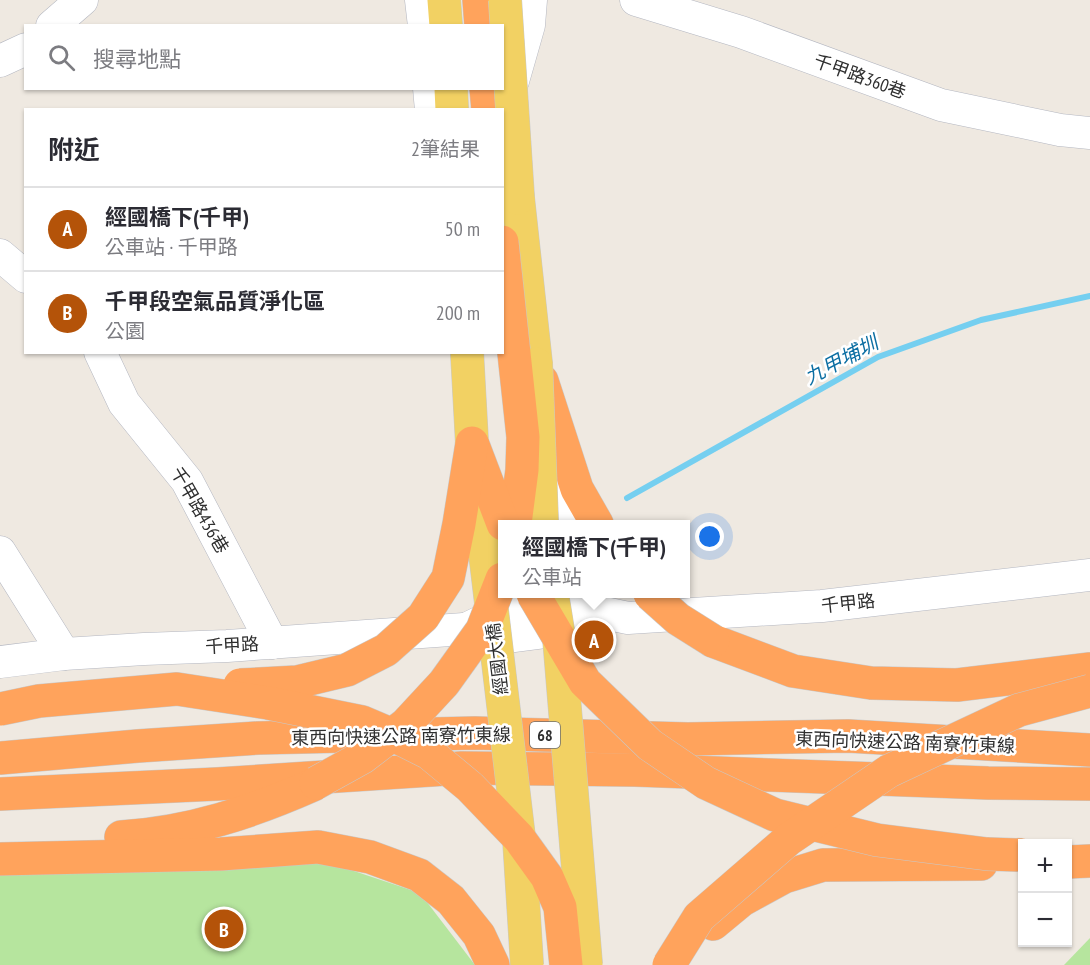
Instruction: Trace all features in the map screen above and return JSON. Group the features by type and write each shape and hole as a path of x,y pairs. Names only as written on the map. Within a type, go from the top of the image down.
{"highway":[{"path":"479,0 481,24"},
{"path":"486,90 488,108"},
{"path":"504,261 523,437 522,470 516,520"},
{"path":"536,364 577,489 594,520"},
{"path":"472,443 500,520"},
{"path":"0,709 39,701 177,689 297,682 346,670 386,650 423,616 448,578 472,443"},
{"path":"0,847 68,839 148,835 211,823 267,805 316,783 363,757 406,724 444,683 482,630 498,589"},
{"path":"536,598 585,682 650,745 706,783 775,815 878,840 987,854 1018,855"},
{"path":"654,598 678,620 713,641 793,671 871,683 957,685 1090,669"},
{"path":"177,689 268,703 362,722 429,753 470,787 519,838 547,877 561,907 566,965"},
{"path":"669,965 699,917 708,909 789,839 889,771 1019,710 1090,691"},
{"name":"東西向快速公路 南寮竹東線","path":"0,758 258,738 475,734 688,740 848,736 1090,750"},
{"name":"東西向快速公路 南寮竹東線","path":"0,794 218,784 462,768 635,770 964,782 1090,784"},
{"path":"0,859 221,854 318,847 370,857 419,875 451,900 479,935 493,965"},
{"path":"1072,857 1090,859"},
{"path":"1072,861 1090,859"},
{"path":"685,965 708,929 742,900 784,877 813,868 823,865 868,864 1018,865"}],"main road":[{"path":"435,18 458,0"},
{"path":"505,0 518,198 554,518"},
{"path":"518,198 524,106 521,14"},
{"path":"451,90 452,108"},
{"name":"經國大橋","path":"467,354 472,443 519,838 527,965"},
{"path":"553,598 560,637 586,965"}],"street":[{"path":"54,24 82,0"},
{"name":"千甲路360巷","path":"636,0 741,32 941,105 1060,130 1090,133"},
{"path":"504,110 521,14"},
{"path":"0,61 24,50"},
{"path":"429,90 431,108"},
{"path":"504,145 516,289 554,518"},
{"path":"0,255 24,275"},
{"name":"千甲路436巷","path":"101,354 124,403 187,481 272,643"},
{"path":"451,354 461,466 469,521 474,594 464,629"},
{"path":"469,521 488,500 534,492 554,518"},
{"path":"469,521 493,534 498,533"},
{"path":"0,552 64,654"},
{"name":"千甲路","path":"0,662 64,654 272,643 464,629 500,638 569,629 599,604 628,618 822,606 1090,575"}],"green space":[{"path":"303,854 420,893 475,965 0,965 0,861"},
{"path":"1090,938 1090,965 1064,965"}],"waterway":[{"name":"九甲埔圳","path":"627,498 878,357 981,320 1090,296"}],"place":[{"name":"經國橋下(千甲)","path":"594,640"},
{"name":"千甲段空氣品質淨化區","path":"224,929"}]}
